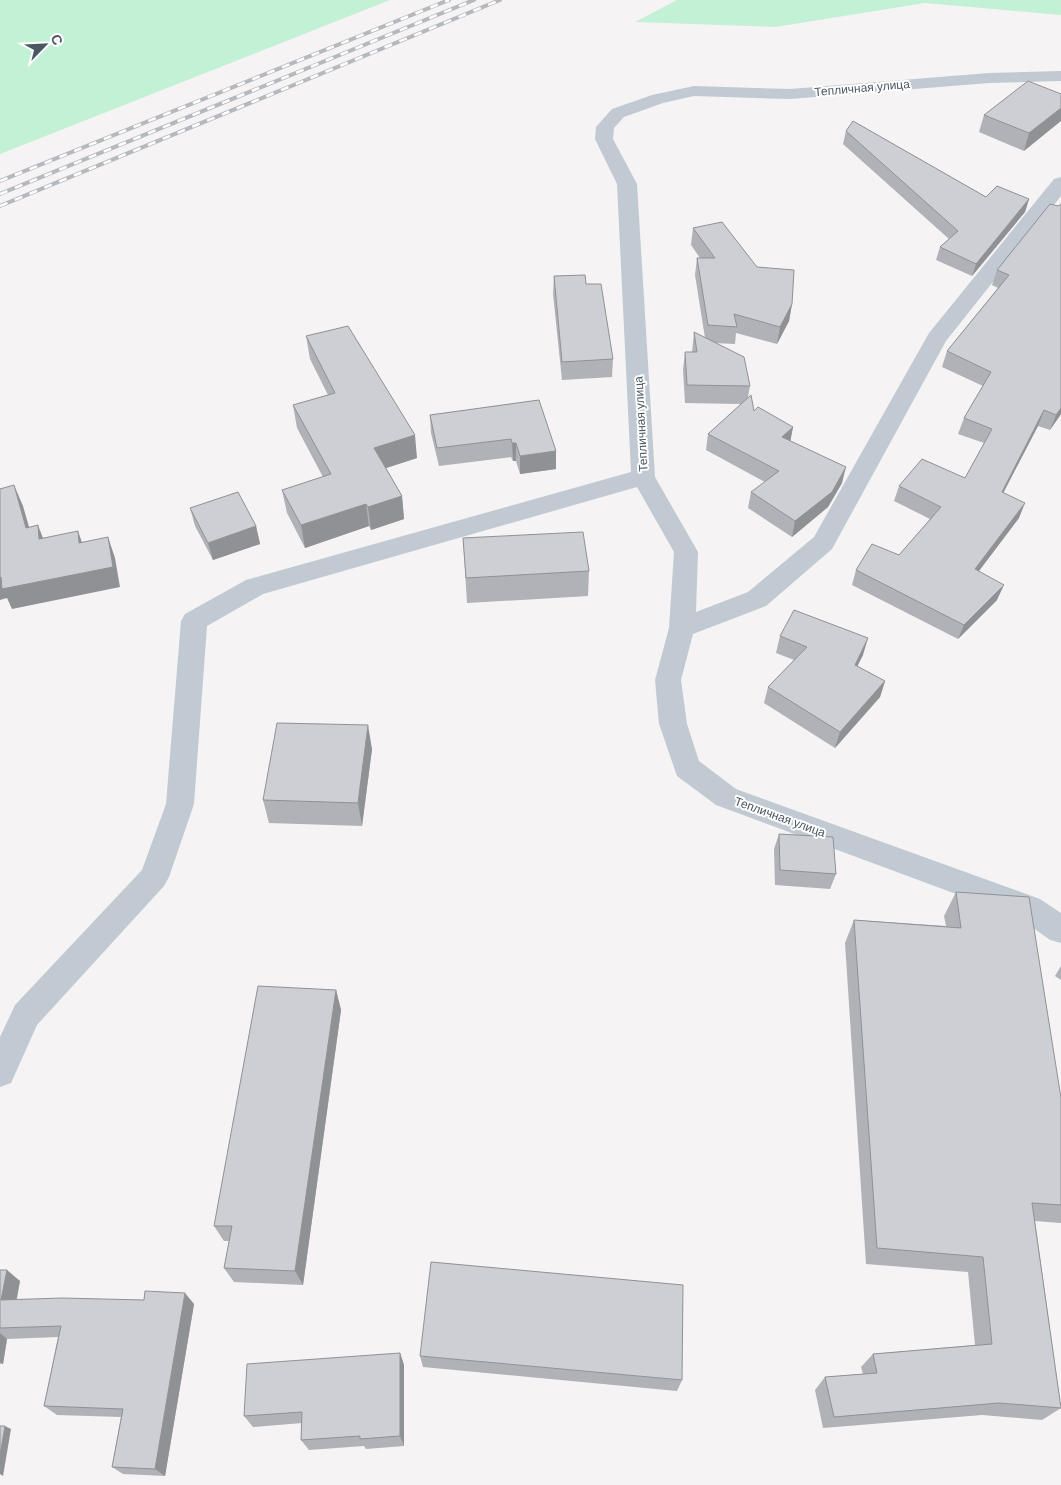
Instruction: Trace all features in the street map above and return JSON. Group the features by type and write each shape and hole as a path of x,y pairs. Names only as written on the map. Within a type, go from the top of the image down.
{"street":[{"name":"Тепличная улица","path":"1061,76 989,78 790,94 694,91 658,99 618,113 605,127 604,140 627,184 643,476 686,552 682,628 668,680 673,724 687,768 726,797 1029,908 1061,930"},
{"path":"682,628 757,600 823,543 937,338 1061,183"},
{"path":"0,1072 26,1015 154,877 180,804 194,621 255,587 643,476"}],"green space":[{"path":"0,0 390,0 0,154"},
{"path":"677,0 1061,0 1061,15 925,3 775,27 635,22"}],"building":[{"path":"1028,81 1061,94 1061,108 1029,133 984,115"},
{"path":"853,121 986,197 997,186 1029,199 976,264 940,247 958,231 846,131"},
{"path":"1050,204 1058,206 1061,204 1061,408 1056,415 1044,410 1002,492 1025,503 975,569 1004,585 964,625 856,570 872,544 899,555 941,507 899,486 922,459 965,478 992,429 964,418 991,372 947,351 1009,275 997,270"},
{"path":"722,222 757,267 794,270 792,304 780,327 734,314 737,327 708,325 697,258 715,258 693,228"},
{"path":"585,275 586,284 601,284 613,359 562,362 554,276"},
{"path":"348,326 415,435 374,448 402,496 368,507 366,504 301,525 282,490 331,474 293,405 335,393 306,336"},
{"path":"694,332 744,357 750,386 687,385 685,352 697,352"},
{"path":"751,395 754,411 758,407 793,427 782,437 846,467 832,492 795,521 751,492 779,471 708,434"},
{"path":"539,400 556,451 520,456 516,443 512,443 511,439 437,448 430,415"},
{"path":"14,485 26,528 38,525 39,539 78,531 79,543 108,537 113,567 2,589 0,578 0,489"},
{"path":"238,492 256,526 208,543 190,508"},
{"path":"583,532 589,571 466,578 463,538"},
{"path":"794,610 868,638 855,665 885,681 840,732 768,687 807,647 780,636"},
{"path":"277,723 368,725 358,803 263,800"},
{"path":"779,834 833,837 836,874 780,870"},
{"path":"956,892 1029,897 1061,1098 1061,1205 1032,1203 1061,1408 999,1403 834,1417 825,1377 877,1373 873,1354 992,1344 983,1257 877,1248 854,920 961,928"},
{"path":"258,986 336,990 295,1271 224,1268 232,1226 214,1226"},
{"path":"431,1262 683,1285 682,1380 420,1356"},
{"path":"0,1270 7,1270 1,1300 62,1298 144,1300 145,1291 185,1293 155,1469 112,1467 123,1409 44,1406 61,1326 0,1328"},
{"path":"400,1353 400,1436 360,1439 360,1436 301,1440 302,1412 244,1416 247,1364"},
{"path":"0,1426 5,1426 0,1455"}],"railway":[{"path":"0,181 449,0"},
{"path":"0,194 474,0"},
{"path":"0,206 500,0"}]}
